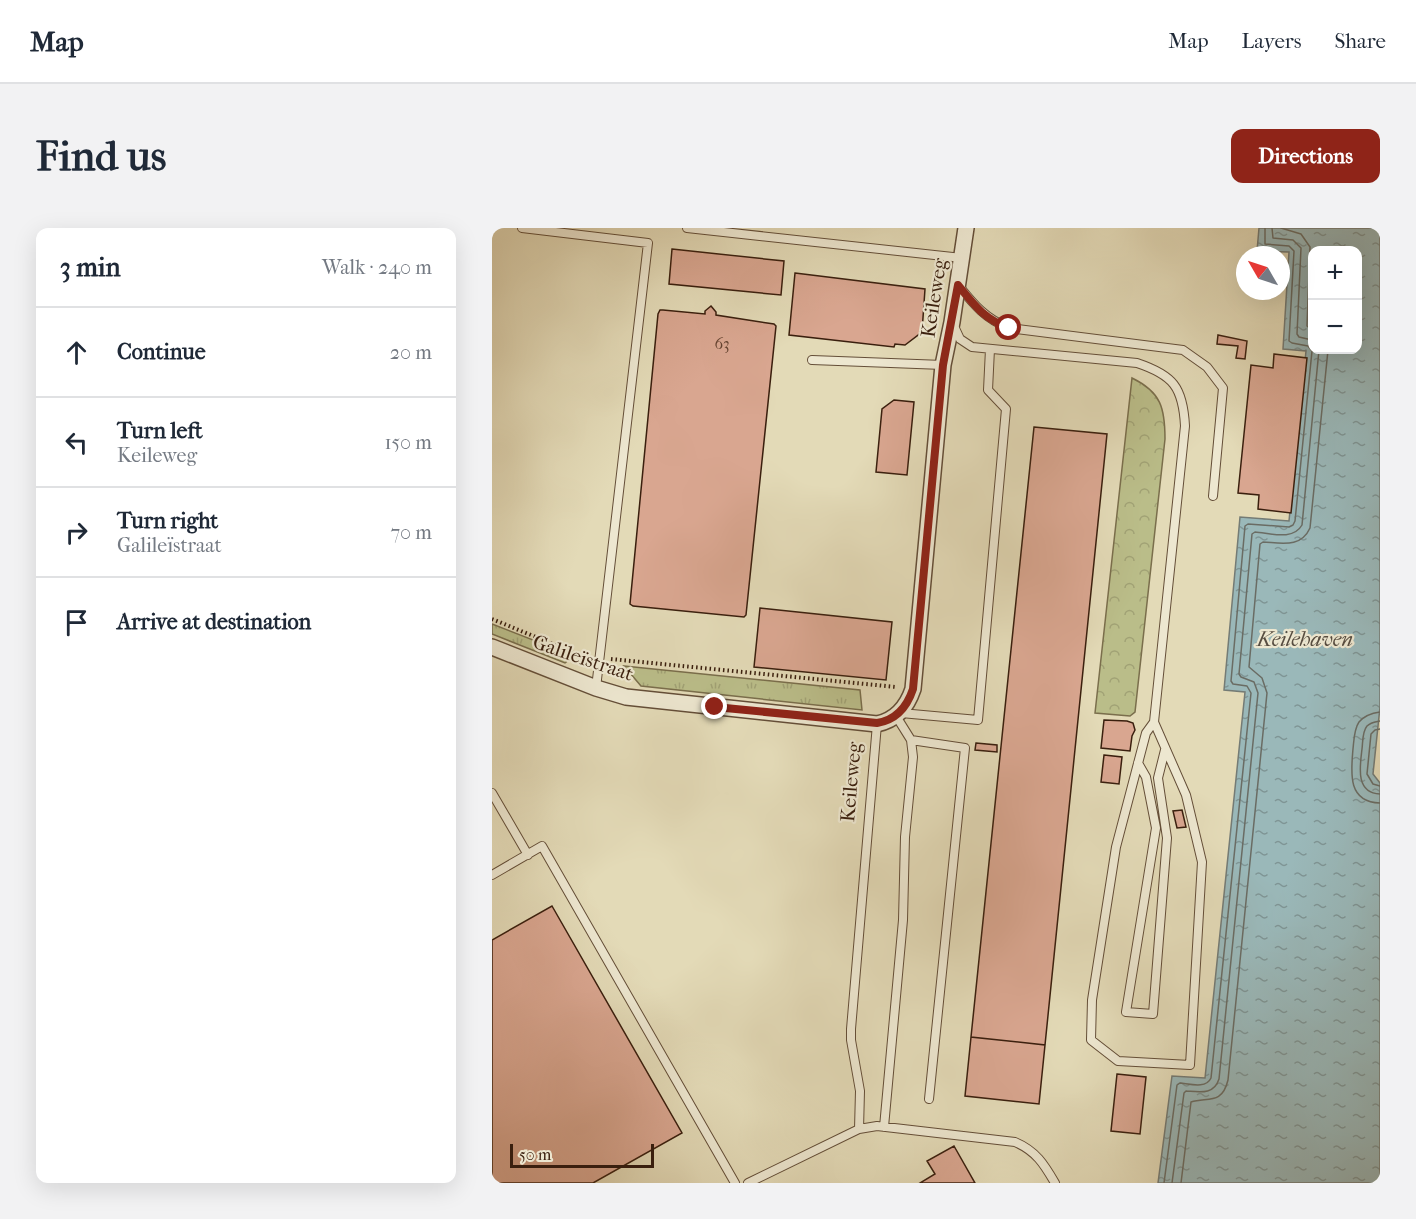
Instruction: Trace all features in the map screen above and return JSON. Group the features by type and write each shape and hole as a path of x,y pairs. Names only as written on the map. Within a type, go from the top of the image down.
{"street":[{"name":"Keileweg","path":"877,723 887,722 897,714 913,689 943,365 966,228"},
{"name":"Galileïstraat","path":"492,647 596,688 626,697 877,723"}],"lane":[{"path":"522,228 648,243 596,688"},
{"path":"687,228 962,258"},
{"path":"958,285 981,312 993,322 1009,328 1183,350 1207,367 1223,388 1214,496"},
{"path":"952,322 960,339 972,347 1137,363 1168,378 1177,388 1184,406 1185,426 1154,722 1186,795 1202,862 1190,1065 1118,1061 1091,1040 1092,1000 1116,847 1146,733 1154,722"},
{"path":"897,714 978,720 1006,409 988,390 990,349"},
{"path":"812,360 943,365"},
{"path":"884,1127 903,920 905,837 913,757 911,740 897,714"},
{"name":"Keileweg","path":"859,1129 860,1091 850,1029 877,723"},
{"path":"911,740 965,748 929,1099"},
{"path":"1138,763 1146,777 1156,828 1126,1012 1153,1014 1167,838 1158,778 1165,750"},
{"path":"492,792 528,855"},
{"path":"492,875 543,846 735,1183"},
{"path":"748,1183 859,1129 884,1127 1015,1142 1025,1146 1040,1158 1055,1183"}],"path":[{"path":"492,619 577,654 596,657"},
{"path":"607,658 913,689"}],"green space":[{"path":"1132,378 1149,389 1159,402 1164,418 1165,439 1135,712 1130,716 1095,713"},
{"path":"492,624 574,656 565,663 492,634"},
{"path":"624,666 860,690 862,710 641,686"}],"water":[{"name":"Keilehaven","path":"1259,228 1380,228 1380,707 1373,774 1380,783 1380,1183 1158,1183 1172,1076 1205,1078 1245,692 1224,690 1240,517 1289,521 1306,351 1283,349 1286,300 1290,300 1290,246 1257,246"}],"building":[{"path":"672,249 784,261 781,295 669,284"},
{"path":"795,273 925,289 922,332 905,345 895,344 894,347 789,335"},
{"path":"711,306 716,315 776,326 744,617 630,604 658,314 660,310 663,310 705,314"},
{"path":"1218,335 1247,341 1245,359 1236,358 1238,346 1217,344"},
{"path":"1274,354 1307,358 1291,513 1258,509 1259,495 1238,493 1251,365 1273,368"},
{"path":"894,400 914,402 907,475 876,472 882,409"},
{"path":"1034,427 1107,434 1045,1045 971,1037"},
{"path":"760,608 892,622 886,680 754,667"},
{"path":"1104,720 1133,723 1135,730 1130,751 1101,748"},
{"path":"976,743 997,745 997,752 975,750"},
{"path":"1104,755 1122,757 1119,784 1101,782"},
{"path":"1182,810 1186,827 1177,828 1173,811"},
{"path":"552,906 682,1133 593,1183 492,1183 492,940"},
{"path":"971,1037 1045,1045 1039,1104 965,1096"},
{"path":"1117,1074 1146,1077 1140,1134 1111,1131"},
{"path":"954,1146 975,1183 920,1183 935,1174 927,1161"}],"route":[{"path":"715,707 877,723 887,722 899,713 913,689 943,365 958,285 981,312 993,322 1009,328"}]}
